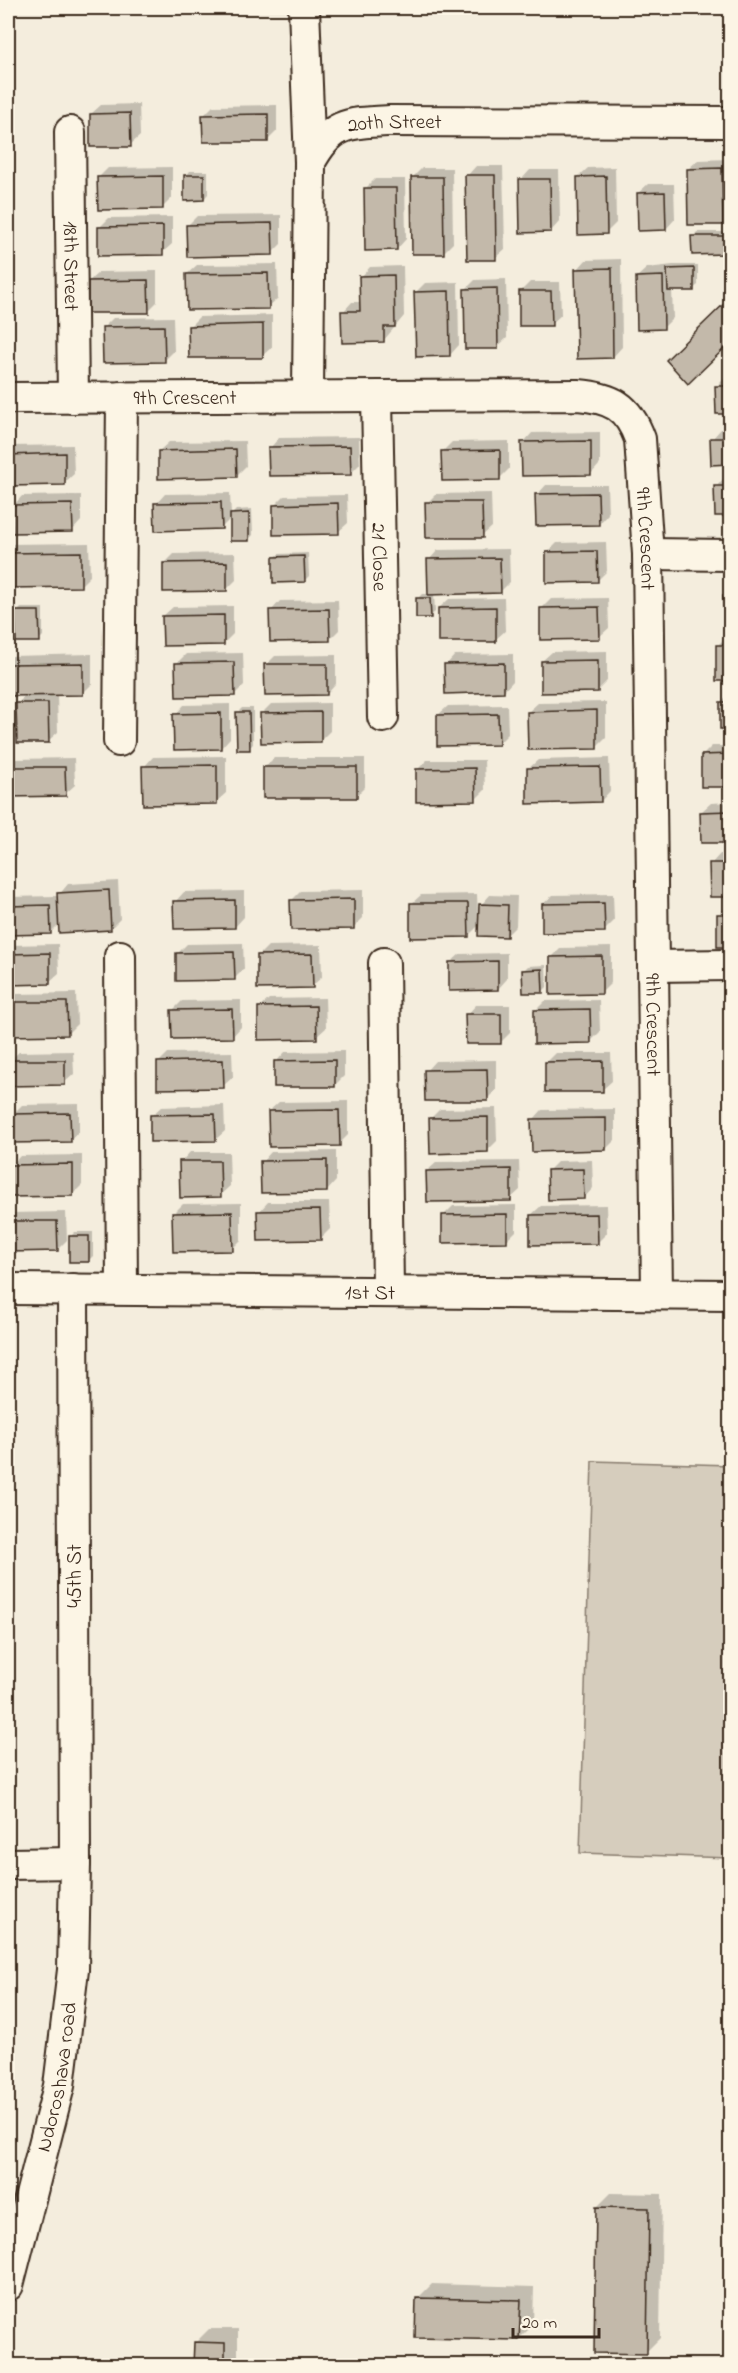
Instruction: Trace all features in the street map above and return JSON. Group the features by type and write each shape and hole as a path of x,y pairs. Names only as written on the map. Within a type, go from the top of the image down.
{"street":[{"path":"304,8 310,162 308,395"},
{"name":"20th Street","path":"310,162 321,141 330,134 340,128 366,122 730,122"},
{"name":"18th Street","path":"70,132 73,398"},
{"name":"9th Crescent","path":"8,398 578,395 600,397 619,405 634,421 640,439 648,554 657,1293"},
{"path":"119,741 122,397"},
{"name":"21 Close","path":"377,397 383,717"},
{"path":"648,554 730,555"},
{"path":"120,956 122,1289"},
{"path":"384,963 388,1290"},
{"path":"654,966 730,965"},
{"name":"1st St","path":"8,1289 388,1290 730,1295"},
{"name":"45th St","path":"72,1289 75,1863"},
{"path":"8,1864 75,1863"},
{"name":"Ndoroshava road","path":"8,2285 59,2086 73,1970 75,1863"}],"shaded area":[{"path":"592,1461 730,1465 730,1858 580,1853"}],"building":[{"path":"130,113 131,147 90,147 90,114"},
{"path":"268,114 268,142 203,142 202,115"},
{"path":"722,168 723,225 688,225 687,169"},
{"path":"184,175 204,175 204,200 184,201"},
{"path":"465,175 495,175 496,260 467,260"},
{"path":"163,176 163,209 98,210 97,177"},
{"path":"606,176 607,234 578,235 577,177"},
{"path":"411,177 443,177 444,254 412,254"},
{"path":"519,179 550,179 551,232 520,233"},
{"path":"364,188 396,188 397,250 365,251"},
{"path":"665,192 666,230 638,231 637,193"},
{"path":"272,223 273,255 187,257 186,225"},
{"path":"163,226 163,255 98,256 98,227"},
{"path":"691,236 724,236 724,254 692,255"},
{"path":"612,268 613,358 577,359 575,269"},
{"path":"694,268 694,291 668,291 667,269"},
{"path":"268,273 269,309 187,310 186,274"},
{"path":"394,275 395,327 384,327 384,342 342,343 341,311 360,311 359,276"},
{"path":"663,276 664,329 637,330 636,277"},
{"path":"148,280 149,313 88,313 88,281"},
{"path":"497,288 498,349 465,349 464,289"},
{"path":"449,291 450,356 416,357 414,292"},
{"path":"519,291 551,291 552,326 519,326"},
{"path":"730,298 730,343 688,384 666,360"},
{"path":"263,324 263,358 189,358 188,326"},
{"path":"164,326 165,362 103,363 102,327"},
{"path":"715,386 730,386 730,414 716,414"},
{"path":"710,438 730,438 730,464 711,465"},
{"path":"591,441 591,475 522,476 521,442"},
{"path":"350,446 351,475 269,476 268,447"},
{"path":"236,449 237,477 158,479 158,451"},
{"path":"500,450 500,480 442,481 441,451"},
{"path":"65,453 65,485 8,486 8,455"},
{"path":"714,486 730,486 730,516 715,516"},
{"path":"598,493 599,525 536,526 535,494"},
{"path":"221,502 222,529 155,531 154,503"},
{"path":"425,502 482,502 483,538 426,538"},
{"path":"338,503 339,534 273,535 273,505"},
{"path":"72,504 73,532 12,533 11,505"},
{"path":"249,513 249,541 230,541 230,514"},
{"path":"597,551 598,582 546,583 546,552"},
{"path":"81,552 81,587 8,588 8,553"},
{"path":"304,556 305,582 273,583 273,557"},
{"path":"500,558 501,593 428,595 427,559"},
{"path":"227,562 227,591 163,592 163,563"},
{"path":"723,595 730,595 730,623 724,624"},
{"path":"416,598 430,598 431,618 416,618"},
{"path":"496,607 496,642 438,642 438,608"},
{"path":"599,607 600,639 540,640 540,608"},
{"path":"329,609 330,641 270,642 269,610"},
{"path":"15,611 39,611 40,642 16,642"},
{"path":"224,615 224,645 163,646 162,616"},
{"path":"716,645 730,645 730,681 716,681"},
{"path":"598,660 598,692 541,693 541,661"},
{"path":"234,662 235,696 176,697 175,663"},
{"path":"83,663 83,695 8,696 8,664"},
{"path":"504,663 504,692 445,694 444,664"},
{"path":"264,664 327,664 327,695 265,696"},
{"path":"720,702 730,702 730,729 720,729"},
{"path":"16,703 48,703 49,743 17,743"},
{"path":"597,710 597,749 528,750 527,712"},
{"path":"236,712 249,712 250,750 237,750"},
{"path":"321,712 321,742 261,743 260,713"},
{"path":"221,713 221,749 174,750 173,714"},
{"path":"498,714 499,745 437,746 437,715"},
{"path":"730,754 730,787 701,787 701,755"},
{"path":"217,765 217,804 143,805 142,766"},
{"path":"8,767 65,767 66,796 8,797"},
{"path":"263,767 357,767 357,798 263,798"},
{"path":"600,767 601,802 527,804 527,768"},
{"path":"475,768 476,801 416,802 416,769"},
{"path":"730,811 730,843 701,843 700,812"},
{"path":"709,863 730,863 730,897 710,897"},
{"path":"109,890 111,930 59,933 57,893"},
{"path":"354,899 354,929 291,930 290,900"},
{"path":"235,900 235,928 174,929 173,901"},
{"path":"410,903 468,903 469,937 410,938"},
{"path":"604,903 605,932 542,933 542,904"},
{"path":"479,904 508,905 507,937 478,936"},
{"path":"50,905 51,934 8,935 8,906"},
{"path":"717,914 730,914 730,947 717,947"},
{"path":"234,952 235,980 176,981 176,953"},
{"path":"50,953 50,984 8,985 8,954"},
{"path":"312,954 313,988 257,989 257,955"},
{"path":"602,956 602,994 550,995 550,957"},
{"path":"498,961 498,990 449,991 449,962"},
{"path":"542,969 543,993 523,993 522,970"},
{"path":"8,1002 67,1002 68,1035 8,1036"},
{"path":"316,1006 317,1039 258,1040 258,1007"},
{"path":"232,1009 233,1038 172,1039 171,1010"},
{"path":"590,1009 591,1043 534,1044 534,1010"},
{"path":"465,1014 501,1014 501,1044 466,1044"},
{"path":"8,1060 65,1060 65,1085 8,1086"},
{"path":"223,1060 224,1088 157,1089 157,1062"},
{"path":"335,1060 335,1087 274,1087 274,1061"},
{"path":"603,1061 603,1092 545,1092 545,1062"},
{"path":"487,1069 488,1101 425,1101 424,1070"},
{"path":"339,1110 340,1146 269,1147 268,1111"},
{"path":"70,1113 71,1142 11,1143 11,1114"},
{"path":"215,1114 216,1141 150,1142 150,1115"},
{"path":"488,1117 488,1152 430,1154 429,1118"},
{"path":"606,1118 606,1150 532,1152 531,1119"},
{"path":"327,1160 327,1192 261,1193 260,1161"},
{"path":"179,1161 220,1161 221,1197 180,1198"},
{"path":"73,1164 73,1196 10,1197 9,1165"},
{"path":"511,1169 511,1201 427,1202 426,1171"},
{"path":"583,1169 584,1199 548,1200 547,1170"},
{"path":"320,1210 321,1240 258,1241 257,1211"},
{"path":"232,1212 233,1251 173,1252 172,1213"},
{"path":"507,1214 507,1242 442,1243 442,1215"},
{"path":"597,1214 598,1244 530,1245 530,1215"},
{"path":"8,1221 57,1221 58,1251 8,1252"},
{"path":"69,1236 89,1236 89,1262 69,1262"},
{"path":"596,2207 649,2208 647,2354 594,2353"},
{"path":"416,2298 521,2300 519,2340 415,2338"},
{"path":"194,2342 225,2343 225,2366 193,2366"}]}
